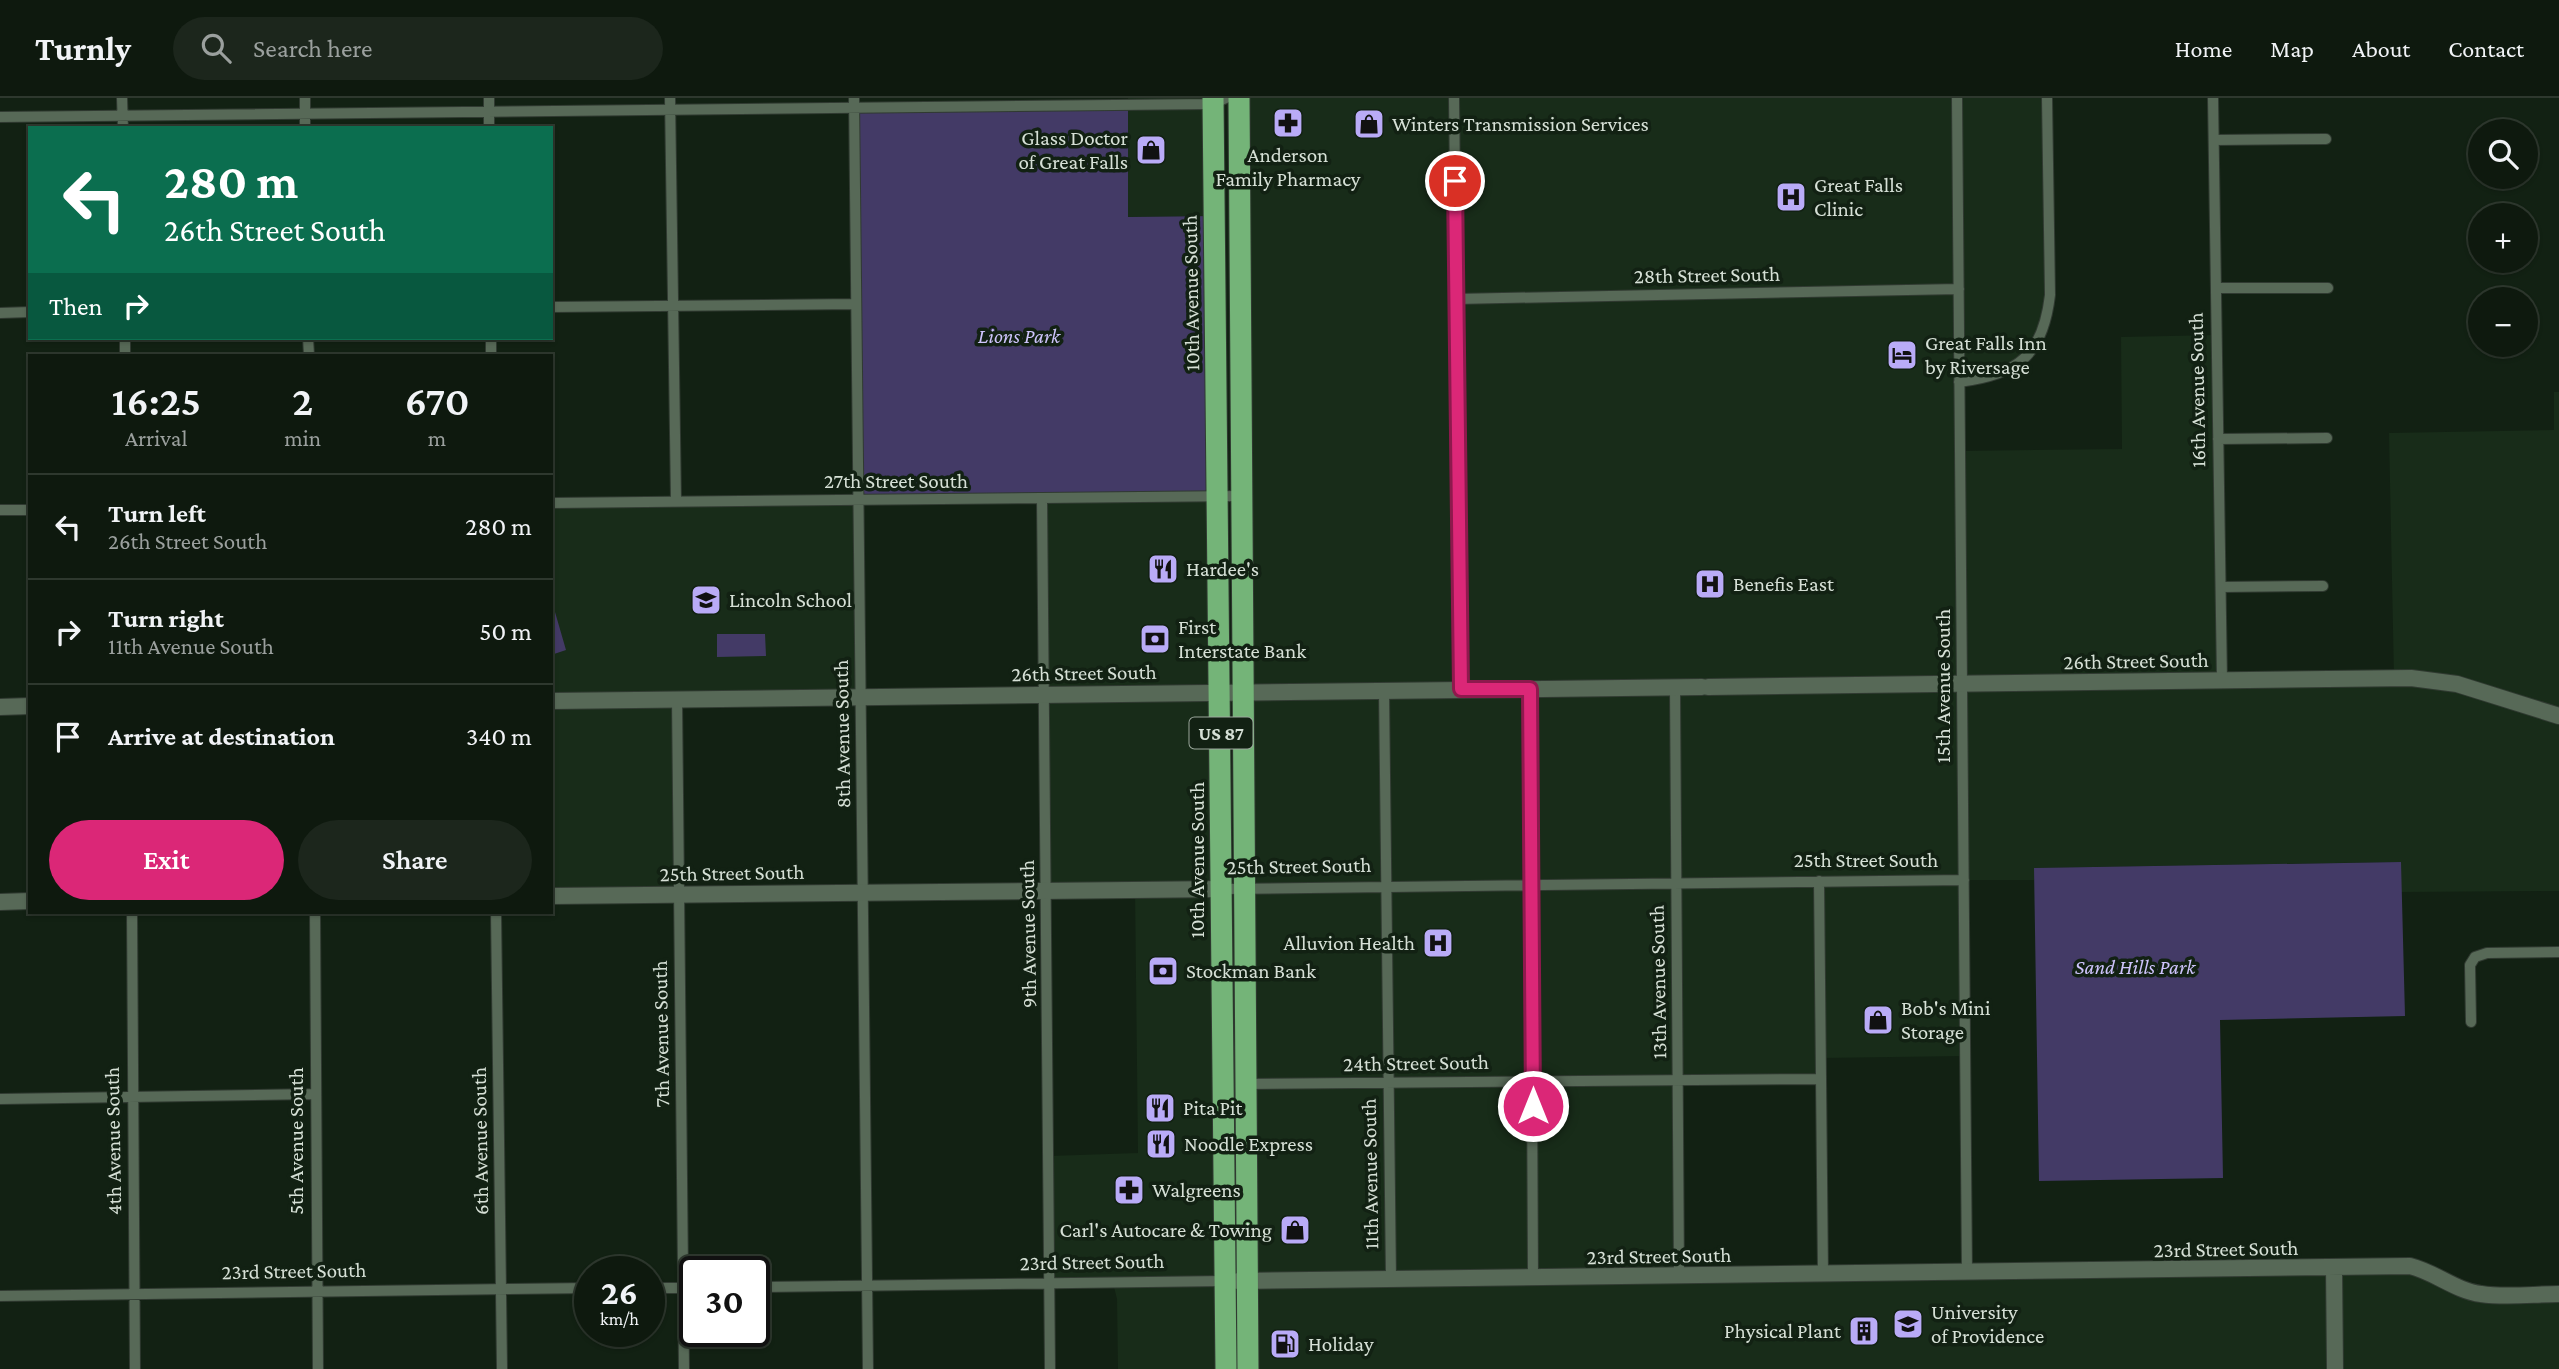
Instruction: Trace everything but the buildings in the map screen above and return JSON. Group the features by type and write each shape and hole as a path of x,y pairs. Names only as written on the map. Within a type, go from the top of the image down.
{"highway":[{"name":"US 87","path":"1239,98 1248,1369"},
{"name":"10th Avenue South","path":"1217,100 1226,1369"}],"street":[{"path":"122,98 122,126"},
{"path":"305,98 305,126"},
{"path":"489,98 489,126"},
{"path":"670,98 676,501"},
{"path":"1454,98 1461,689"},
{"name":"15th Avenue South","path":"1957,98 1967,1274"},
{"path":"1959,382 1988,379 2024,360 2039,342 2047,319 2050,295 2047,98"},
{"name":"16th Avenue South","path":"2213,98 2222,681"},
{"path":"0,117 670,110 854,103 1217,100"},
{"name":"8th Avenue South","path":"854,103 868,1369"},
{"path":"2214,140 2326,139"},
{"path":"2216,288 2328,288"},
{"name":"28th Street South","path":"1456,299 1959,289"},
{"path":"553,307 856,304"},
{"path":"0,313 28,312"},
{"path":"2218,439 2327,438"},
{"name":"27th Street South","path":"553,503 1241,496"},
{"name":"9th Avenue South","path":"1042,499 1050,1369"},
{"path":"0,510 28,510"},
{"path":"2221,587 2323,586"},
{"name":"26th Street South","path":"553,701 1962,683 2433,680 2485,692 2559,716"},
{"name":"13th Avenue South","path":"1675,688 1679,1277"},
{"path":"1530,689 1533,1279"},
{"name":"11th Avenue South","path":"1384,691 1391,1280"},
{"name":"7th Avenue South","path":"677,699 678,895 688,1256"},
{"path":"0,706 28,706"},
{"name":"25th Street South","path":"553,896 1964,880"},
{"path":"1819,881 1823,1275"},
{"path":"0,902 28,901"},
{"name":"4th Avenue South","path":"132,914 131,1097 135,1369"},
{"name":"5th Avenue South","path":"314,914 317,1369"},
{"name":"6th Avenue South","path":"496,914 502,1369"},
{"path":"2471,1022 2470,965 2475,957 2487,953 2559,952"},
{"name":"24th Street South","path":"1222,1084 1821,1079"},
{"path":"0,1099 314,1094"},
{"name":"23rd Street South","path":"770,1287 1967,1274 2410,1266 2428,1270 2460,1288 2482,1294 2559,1294"},
{"path":"2334,1267 2335,1369"},
{"name":"23rd Street South","path":"0,1296 574,1288"},
{"name":"7th Avenue South","path":"684,1369 685,1347"}],"shaded area":[{"path":"1128,98 1213,98 1215,216 1128,217"},
{"path":"1239,98 2047,98 2047,319 2024,361 1959,382 1960,451 2122,449 2121,337 2217,335 2222,680 2394,678 2389,433 2554,430 2554,392 2559,392 2559,891 2401,892 2400,862 2035,868 2034,880 1964,880 1965,1056 1821,1058 1821,1079 1679,1080 1679,1276 2410,1266 2460,1288 2559,1294 2559,1369 1248,1369"},
{"path":"1218,497 1226,1369 1118,1369 1117,1299 1113,1283 1050,1284 1049,1156 1138,1153 1135,890 1047,891 1042,499"},
{"name":"Lincoln School","path":"859,501 861,697 677,699 678,895 553,896 553,503"}],"green space":[{"name":"Lions Park","path":"1128,105 1128,217 1215,216 1218,497 859,501 854,108"},
{"path":"553,612 555,612 566,650 553,654"},
{"path":"717,634 765,634 766,656 717,657"},
{"name":"Sand Hills Park","path":"2401,862 2405,1016 2220,1020 2223,1178 2039,1181 2034,868"}],"place":[{"name":"Anderson Family Pharmacy","path":"1288,123"},
{"name":"Winters Transmission Services","path":"1369,124"},
{"name":"Glass Doctor of Great Falls","path":"1151,150"},
{"name":"Great Falls Clinic","path":"1791,197"},
{"name":"Great Falls Inn by Riversage","path":"1902,355"},
{"name":"Hardee's","path":"1163,569"},
{"name":"Benefis East","path":"1710,584"},
{"name":"Lincoln School","path":"706,600"},
{"name":"First Interstate Bank","path":"1155,639"},
{"name":"Alluvion Health","path":"1438,943"},
{"name":"Stockman Bank","path":"1163,971"},
{"name":"Bob's Mini Storage","path":"1878,1020"},
{"name":"Pita Pit","path":"1160,1108"},
{"name":"Noodle Express","path":"1161,1144"},
{"name":"Walgreens","path":"1129,1190"},
{"name":"Carl's Autocare & Towing","path":"1295,1230"},
{"name":"University of Providence","path":"1908,1324"},
{"name":"Physical Plant","path":"1864,1331"},
{"name":"Holiday","path":"1285,1344"}],"route":[{"path":"1455,181 1461,689 1530,689 1533,1106"}]}
